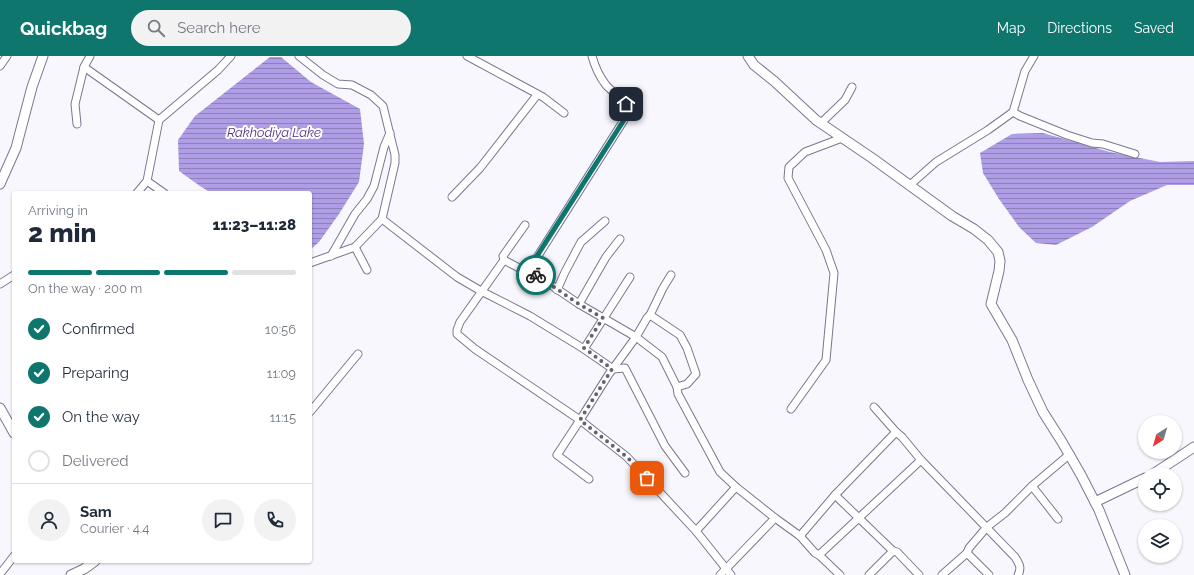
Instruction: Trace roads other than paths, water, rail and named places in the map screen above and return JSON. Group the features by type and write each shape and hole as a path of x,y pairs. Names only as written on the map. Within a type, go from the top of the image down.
{"street":[{"path":"0,66 7,56"},
{"path":"0,184 16,148 32,87 43,56"},
{"path":"140,191 147,181 159,120 218,70 231,56"},
{"path":"299,56 323,75 338,84 352,85 371,95 383,106 395,154 395,163 382,219 355,247 312,263"},
{"path":"467,56 543,97 564,113"},
{"path":"528,270 624,120 628,109 626,104 606,85 597,71 592,56"},
{"path":"748,56 754,65 821,123 952,216 974,229 988,240 998,252 1000,261 999,271 991,304 1012,340 1043,412 1070,454 1095,502 1125,575"},
{"path":"910,185 936,162 988,130 1013,112 1025,71 1034,56"},
{"path":"77,124 75,104 87,57"},
{"path":"84,68 159,120"},
{"path":"821,123 845,100 852,87"},
{"path":"452,197 480,168 537,95"},
{"path":"1013,112 1066,135 1135,154"},
{"path":"331,256 355,214 367,199 374,186 384,147 390,133"},
{"path":"791,409 826,360 834,272 826,250 788,178 789,167 805,152 842,138"},
{"path":"147,181 161,191"},
{"path":"382,219 457,277 530,316 584,348 612,369 625,368 665,446 685,473"},
{"path":"557,290 565,272 582,242 604,221"},
{"path":"525,225 503,256 504,260 460,322 457,334 475,349 580,420 627,457 696,531 731,575"},
{"path":"579,304 606,257 620,239"},
{"path":"355,247 366,270"},
{"path":"504,260 522,269 528,270 579,304 636,337 662,357 677,387 678,394 720,472 736,487 800,536 815,553 840,575"},
{"path":"589,478 557,455 612,369 636,337 650,315 671,275"},
{"path":"0,284 12,276"},
{"path":"584,348 630,277"},
{"path":"650,315 680,336 687,348 696,374 687,384 677,387"},
{"path":"312,410 358,354"},
{"path":"874,407 921,460 1015,557 1021,568 1018,575"},
{"path":"0,408 12,429"},
{"path":"800,536 836,495 896,432"},
{"path":"1164,467 1194,447"},
{"path":"942,575 967,553 969,548 987,527 1005,513 1032,486 1070,454"},
{"path":"819,555 921,460"},
{"path":"1095,502 1138,481"},
{"path":"1032,486 1058,519"},
{"path":"696,531 736,487"},
{"path":"836,495 893,551 897,552 920,575"},
{"path":"720,575 775,518"},
{"path":"869,575 893,551"},
{"path":"967,553 989,575"},
{"path":"0,574 12,559"},
{"path":"72,575 92,563"}],"water":[{"name":"Rakhodiya Lake","path":"270,57 281,57 311,82 360,109 364,144 359,182 319,242 312,248 312,191 208,191 179,171 178,140 195,116"},
{"path":"1043,133 1110,152 1160,162 1194,161 1194,185 1167,185 1130,201 1092,227 1056,245 1036,243 1019,227 999,199 983,173 980,153 1012,134"}]}
